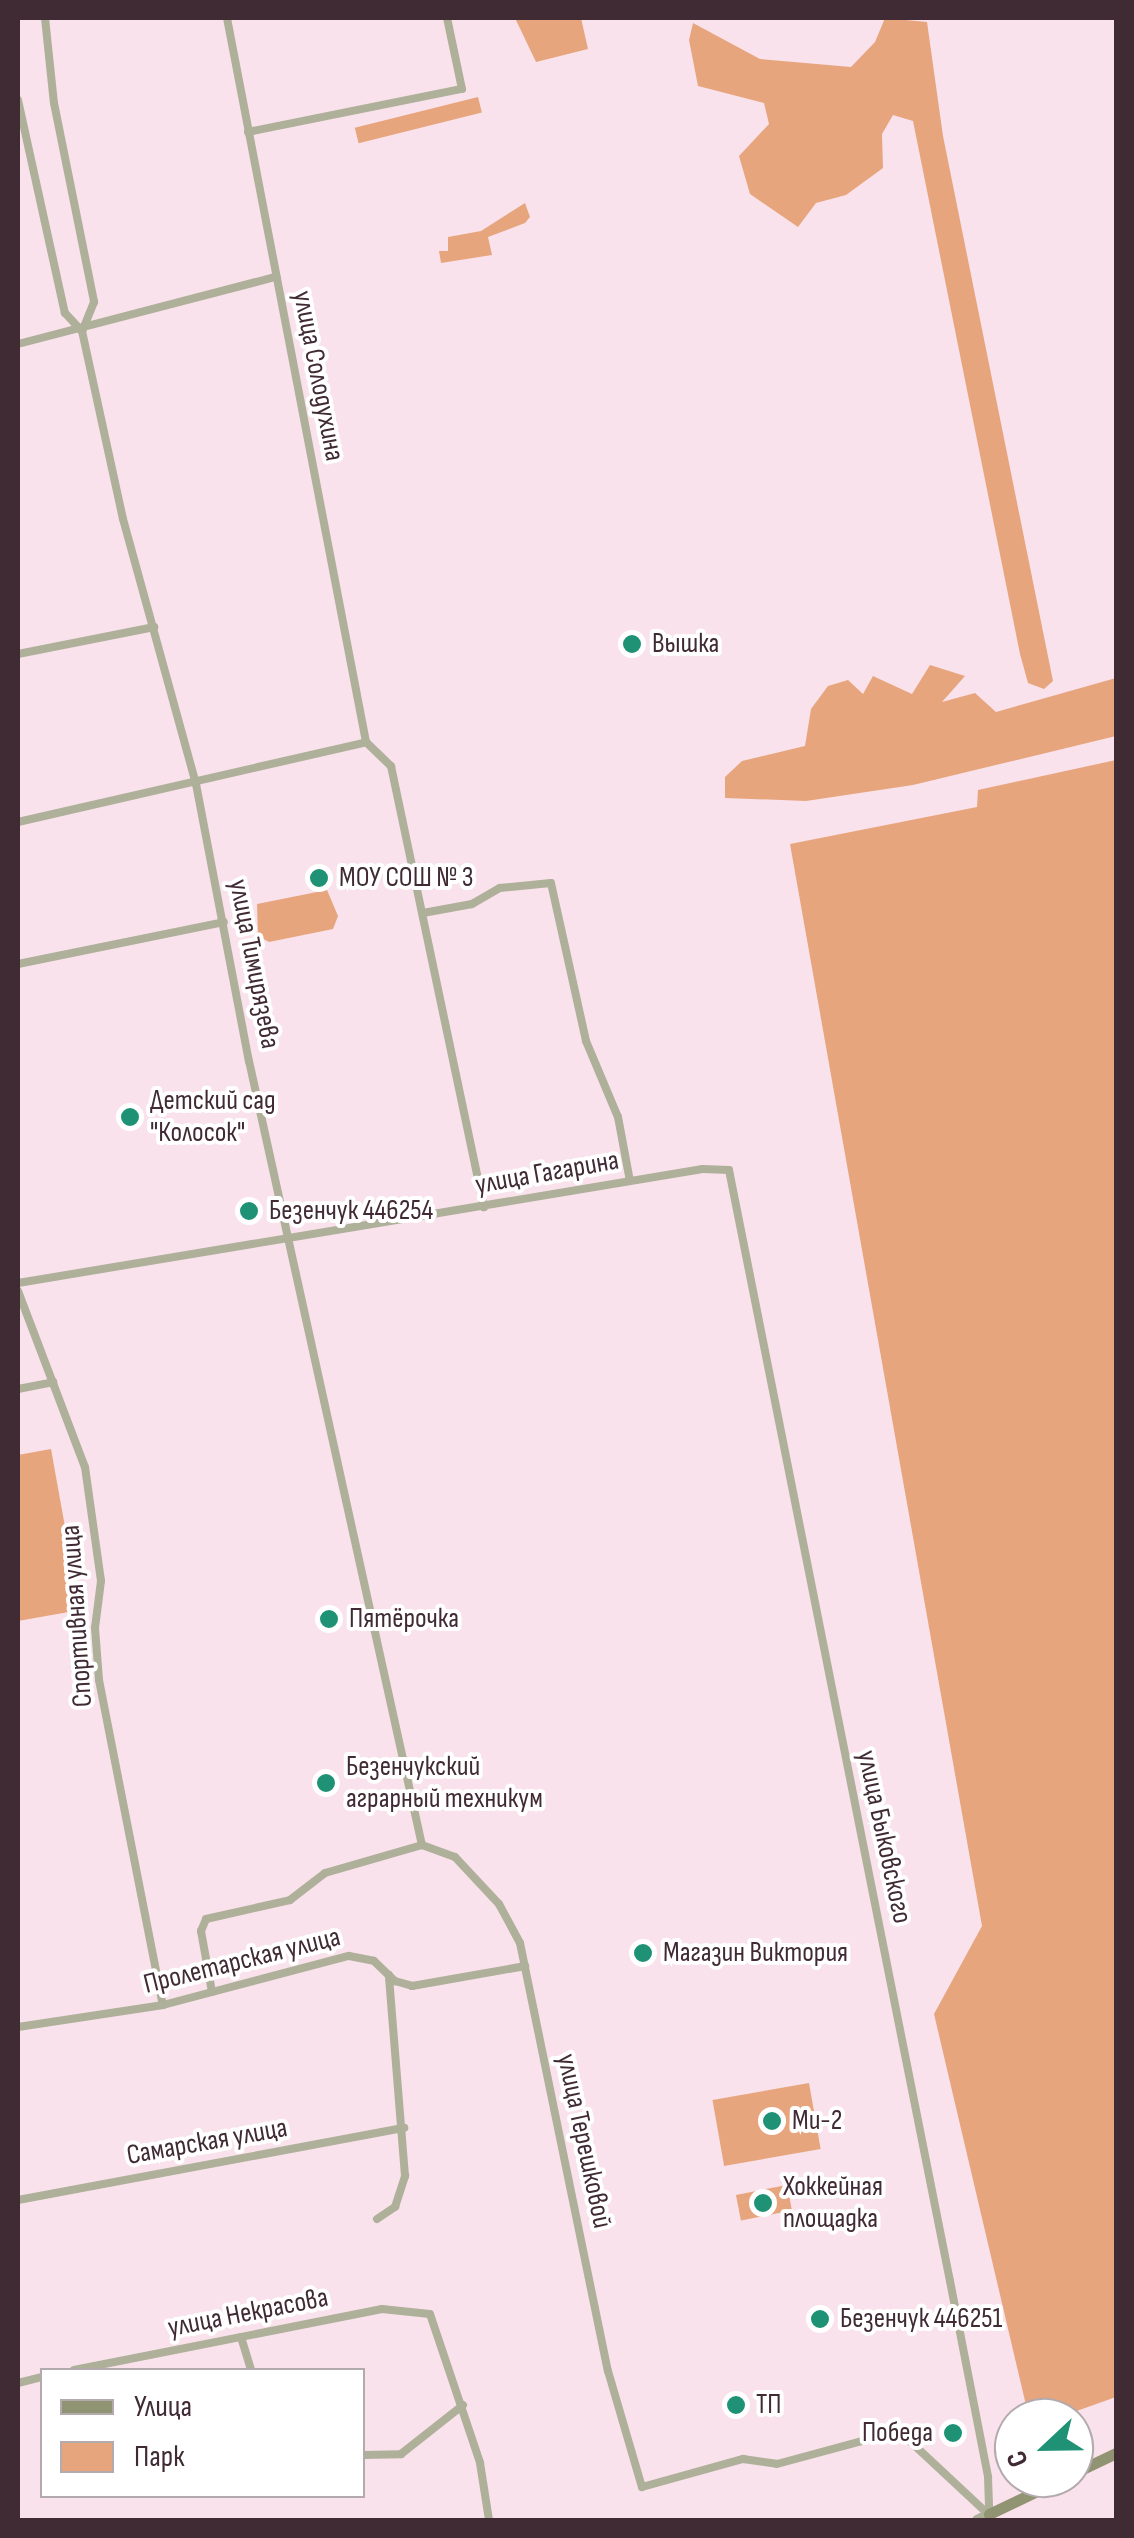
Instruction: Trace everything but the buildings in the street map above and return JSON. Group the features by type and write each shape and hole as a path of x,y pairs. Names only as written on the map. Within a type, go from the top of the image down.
{"main road":[{"path":"987,2519 1026,2498"}],"street":[{"path":"45,18 54,102 94,302 82,331"},
{"name":"улица Солодухина","path":"227,18 366,742"},
{"path":"248,132 462,89 447,18"},
{"name":"улица Тимирязева","path":"18,100 65,313 82,331 196,784 288,1241 422,1846"},
{"path":"18,344 82,331 276,276"},
{"path":"18,654 154,627"},
{"path":"18,822 366,742 391,766 484,1207"},
{"path":"423,913 472,904 500,888 551,883 586,1041 618,1117 630,1181"},
{"path":"18,964 224,922"},
{"name":"улица Гагарина","path":"18,1283 630,1181 729,1170"},
{"name":"улица Быковского","path":"729,1170 988,2478 987,2519"},
{"name":"Спортивная улица","path":"18,1291 85,1468 101,1581 95,1628 100,1680 163,2006"},
{"path":"18,1389 53,1382"},
{"path":"212,1992 200,1930 206,1919 290,1900 325,1873 422,1846"},
{"name":"улица Терешковой","path":"422,1846 455,1857 480,1880 512,1925 526,1966 608,2371 642,2487 743,2459 777,2464 899,2432 987,2519"},
{"name":"Пролетарская улица","path":"18,2028 163,2006 349,1956 374,1961 388,1975 426,1986 526,1966"},
{"path":"377,2219 394,2207 404,2176 404,2128 388,1975"},
{"name":"Самарская улица","path":"18,2200 404,2128"},
{"name":"улица Некрасова","path":"84,2368 382,2309 430,2314 463,2405"},
{"path":"240,2337 250,2368"},
{"path":"365,2455 401,2454 463,2405 489,2520"}],"green space":[{"path":"515,18 581,18 588,49 536,62"},
{"path":"885,18 927,22 943,136 1053,681 1044,689 1028,683 1020,654 913,121 893,115 882,134 883,168 846,195 816,203 798,227 750,194 739,156 769,124 764,103 698,86 689,40 693,23 760,59 851,67 875,42"},
{"path":"478,97 482,113 359,143 355,128"},
{"path":"525,203 530,217 525,223 488,237 492,255 441,263 439,251 448,251 448,237 481,231"},
{"path":"930,665 965,676 942,702 975,693 996,712 1116,678 1116,736 913,785 806,801 725,798 725,777 742,761 805,746 811,709 828,686 848,680 863,694 873,676 912,694"},
{"path":"1116,760 1116,2397 1094,2405 1094,2398 1024,2398 934,2014 982,1926 790,844 977,807 978,790"},
{"path":"327,890 338,916 333,929 269,942 258,936 257,904"},
{"path":"51,1449 80,1610 18,1621 18,1455"},
{"path":"809,2083 821,2149 724,2166 712,2100"},
{"name":"Хоккейная площадка","path":"787,2185 792,2211 741,2220 736,2195"}],"place":[{"name":"Вышка","path":"632,644"},
{"name":"МОУ СОШ № 3","path":"319,878"},
{"name":"Детский сад \"Колосок\"","path":"130,1117"},
{"name":"Безенчук 446254","path":"249,1211"},
{"name":"Пятёрочка","path":"329,1619"},
{"name":"Безенчукский аграрный техникум","path":"326,1783"},
{"name":"Магазин Виктория","path":"643,1953"},
{"name":"Ми-2","path":"772,2121"},
{"name":"Хоккейная площадка","path":"763,2203"},
{"name":"Безенчук 446251","path":"820,2319"},
{"name":"ТП","path":"736,2405"},
{"name":"Победа","path":"953,2433"}]}
